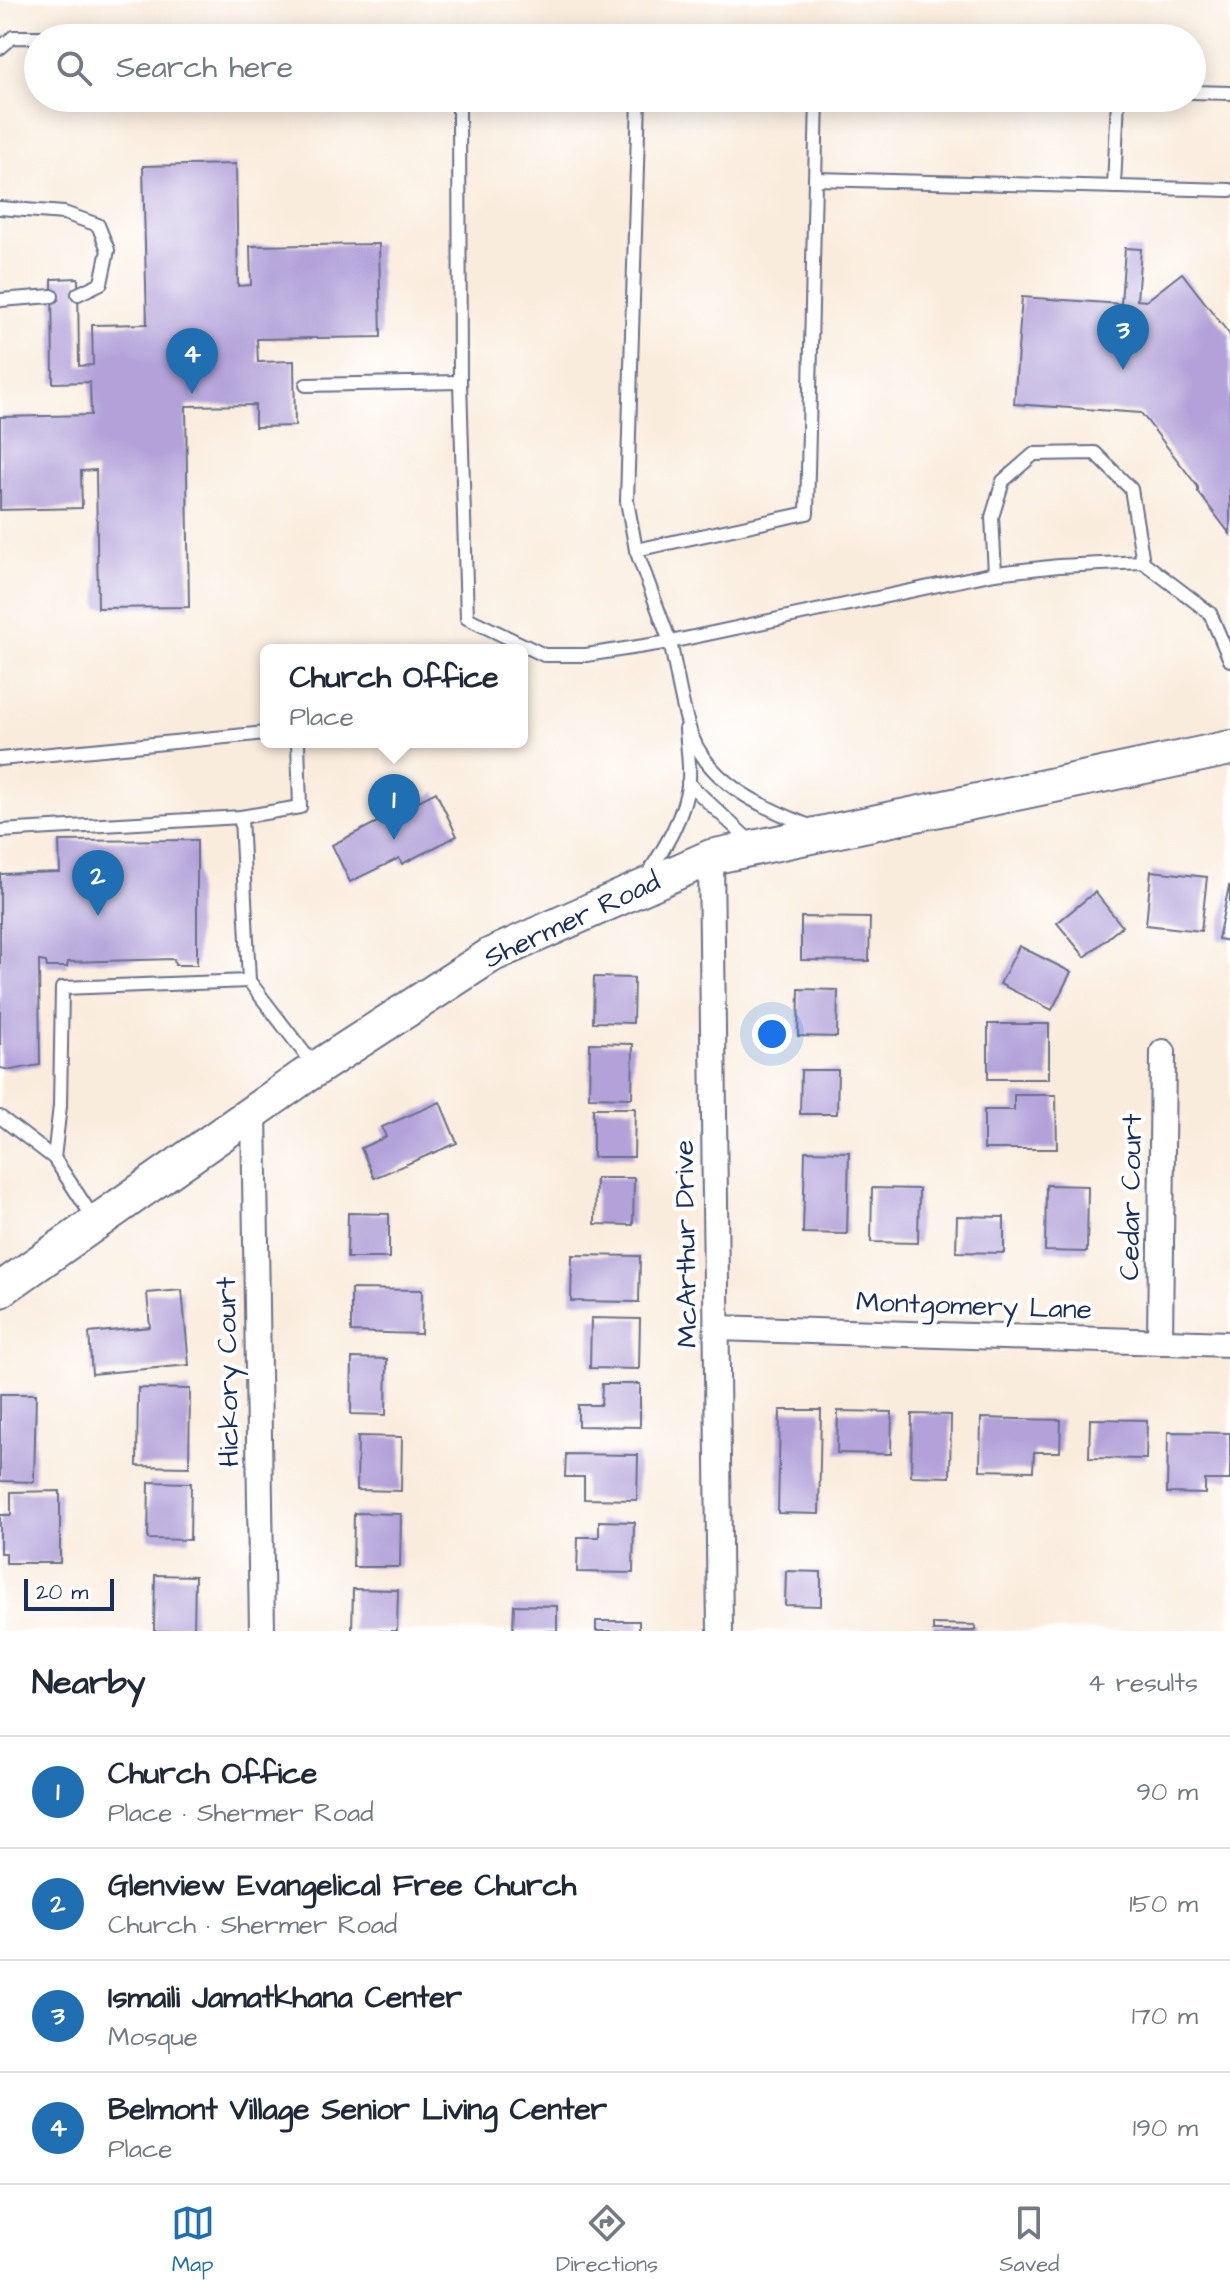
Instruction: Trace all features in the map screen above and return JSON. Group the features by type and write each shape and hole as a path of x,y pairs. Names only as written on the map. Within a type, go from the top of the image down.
{"main road":[{"name":"Shermer Road","path":"0,1290 254,1111 491,955 639,888 711,857 1230,748"}],"street":[{"name":"McArthur Drive","path":"711,857 720,1631"},
{"name":"Cedar Court","path":"1160,1342 1163,1052"},
{"name":"Hickory Court","path":"254,1111 262,1631"},
{"name":"Montgomery Lane","path":"717,1328 1230,1344"}],"lane":[{"path":"0,48 13,37 24,37"},
{"path":"1206,92 1230,93"},
{"path":"459,112 460,382 467,618 521,644"},
{"path":"639,112 627,501 636,550 670,642 692,735 716,775 767,809 826,832"},
{"path":"636,550 807,513 817,112"},
{"path":"1114,187 1117,112"},
{"path":"815,179 1230,190"},
{"path":"0,208 64,213 98,225 108,250 101,283 78,294"},
{"path":"0,300 52,296"},
{"path":"306,385 460,382"},
{"path":"995,573 992,517 1003,481 1034,454 1095,453 1131,489 1143,562"},
{"path":"528,647 544,655 586,655 670,642 995,573 1143,562 1210,613 1230,660"},
{"path":"639,888 664,848 682,808 688,783 685,706"},
{"path":"0,759 260,734"},
{"path":"0,831 241,817 300,807 298,748"},
{"path":"688,783 757,847"},
{"path":"241,817 249,981 316,1069"},
{"path":"54,1158 60,1106 62,988 249,981"},
{"path":"0,1117 54,1158 97,1224"}],"building":[{"path":"236,164 238,286 251,285 250,246 379,244 381,337 257,339 258,362 294,361 295,426 255,427 255,405 186,406 189,607 98,608 96,470 81,471 82,508 0,510 0,417 91,415 90,382 53,383 52,279 78,278 79,366 93,365 92,325 147,324 143,166"},
{"path":"1125,248 1141,249 1137,300 1146,301 1182,273 1230,335 1230,534 1141,413 1014,404 1022,297 1121,304"},
{"path":"436,792 457,836 402,864 399,858 350,882 332,845"},
{"path":"197,840 197,965 175,965 174,959 68,962 67,967 47,967 46,962 39,961 40,1065 11,1070 0,1068 0,874 60,872 59,841"},
{"path":"1151,871 1207,877 1201,931 1146,925"},
{"path":"1230,886 1230,941 1218,939"},
{"path":"1095,892 1122,926 1085,957 1057,923"},
{"path":"801,917 870,918 869,961 801,960"},
{"path":"1019,946 1071,972 1052,1010 1000,984"},
{"path":"594,977 634,978 633,1023 593,1022"},
{"path":"799,989 838,990 837,1037 798,1036"},
{"path":"988,1024 1049,1024 1049,1079 988,1079"},
{"path":"590,1043 633,1044 632,1098 589,1097"},
{"path":"801,1070 838,1070 837,1114 800,1114"},
{"path":"1014,1095 1056,1095 1057,1149 984,1149 984,1110 1014,1110"},
{"path":"440,1102 457,1143 374,1178 361,1148 386,1137 382,1127"},
{"path":"593,1108 635,1108 634,1157 593,1157"},
{"path":"805,1151 849,1152 847,1234 803,1233"},
{"path":"596,1178 634,1178 633,1225 595,1224"},
{"path":"1046,1185 1088,1186 1087,1252 1045,1251"},
{"path":"872,1188 919,1189 918,1243 871,1242"},
{"path":"348,1213 389,1214 389,1258 347,1258"},
{"path":"957,1216 1004,1217 1004,1253 956,1252"},
{"path":"572,1255 640,1256 639,1302 571,1301"},
{"path":"351,1289 422,1290 421,1334 351,1332"},
{"path":"182,1290 189,1365 92,1374 89,1333 150,1327 147,1293"},
{"path":"591,1318 640,1319 639,1369 590,1368"},
{"path":"352,1358 387,1359 386,1415 351,1414"},
{"path":"602,1384 640,1384 640,1427 578,1426 578,1405 601,1405"},
{"path":"138,1388 190,1389 189,1467 137,1466"},
{"path":"0,1394 36,1394 34,1482 0,1481"},
{"path":"780,1410 821,1410 819,1514 778,1513"},
{"path":"838,1411 892,1412 891,1454 837,1453"},
{"path":"912,1414 951,1415 950,1477 911,1476"},
{"path":"981,1418 1061,1420 1060,1452 1034,1452 1033,1471 980,1470"},
{"path":"1090,1419 1147,1420 1146,1459 1089,1458"},
{"path":"1168,1432 1230,1433 1230,1480 1205,1480 1205,1494 1167,1493"},
{"path":"358,1436 402,1437 401,1491 357,1490"},
{"path":"566,1454 638,1455 637,1500 584,1499 584,1477 565,1477"},
{"path":"149,1482 191,1483 190,1540 148,1539"},
{"path":"60,1491 60,1563 6,1563 6,1553 0,1553 0,1515 11,1515 11,1492"},
{"path":"354,1513 401,1514 400,1567 353,1567"},
{"path":"599,1521 634,1522 633,1573 577,1572 578,1537 599,1537"},
{"path":"786,1571 821,1572 821,1606 785,1605"},
{"path":"155,1575 195,1576 194,1631 154,1631"},
{"path":"353,1589 398,1590 397,1631 352,1631"},
{"path":"514,1605 557,1606 557,1631 513,1631"},
{"path":"596,1621 639,1621 639,1631 596,1631"},
{"path":"933,1624 975,1625 975,1631 933,1631"}],"place":[{"name":"Ismaili Jamatkhana Center","path":"1123,370"},
{"name":"Belmont Village Senior Living Center","path":"192,394"},
{"name":"Church Office","path":"394,840"},
{"name":"Glenview Evangelical Free Church","path":"98,916"}]}
